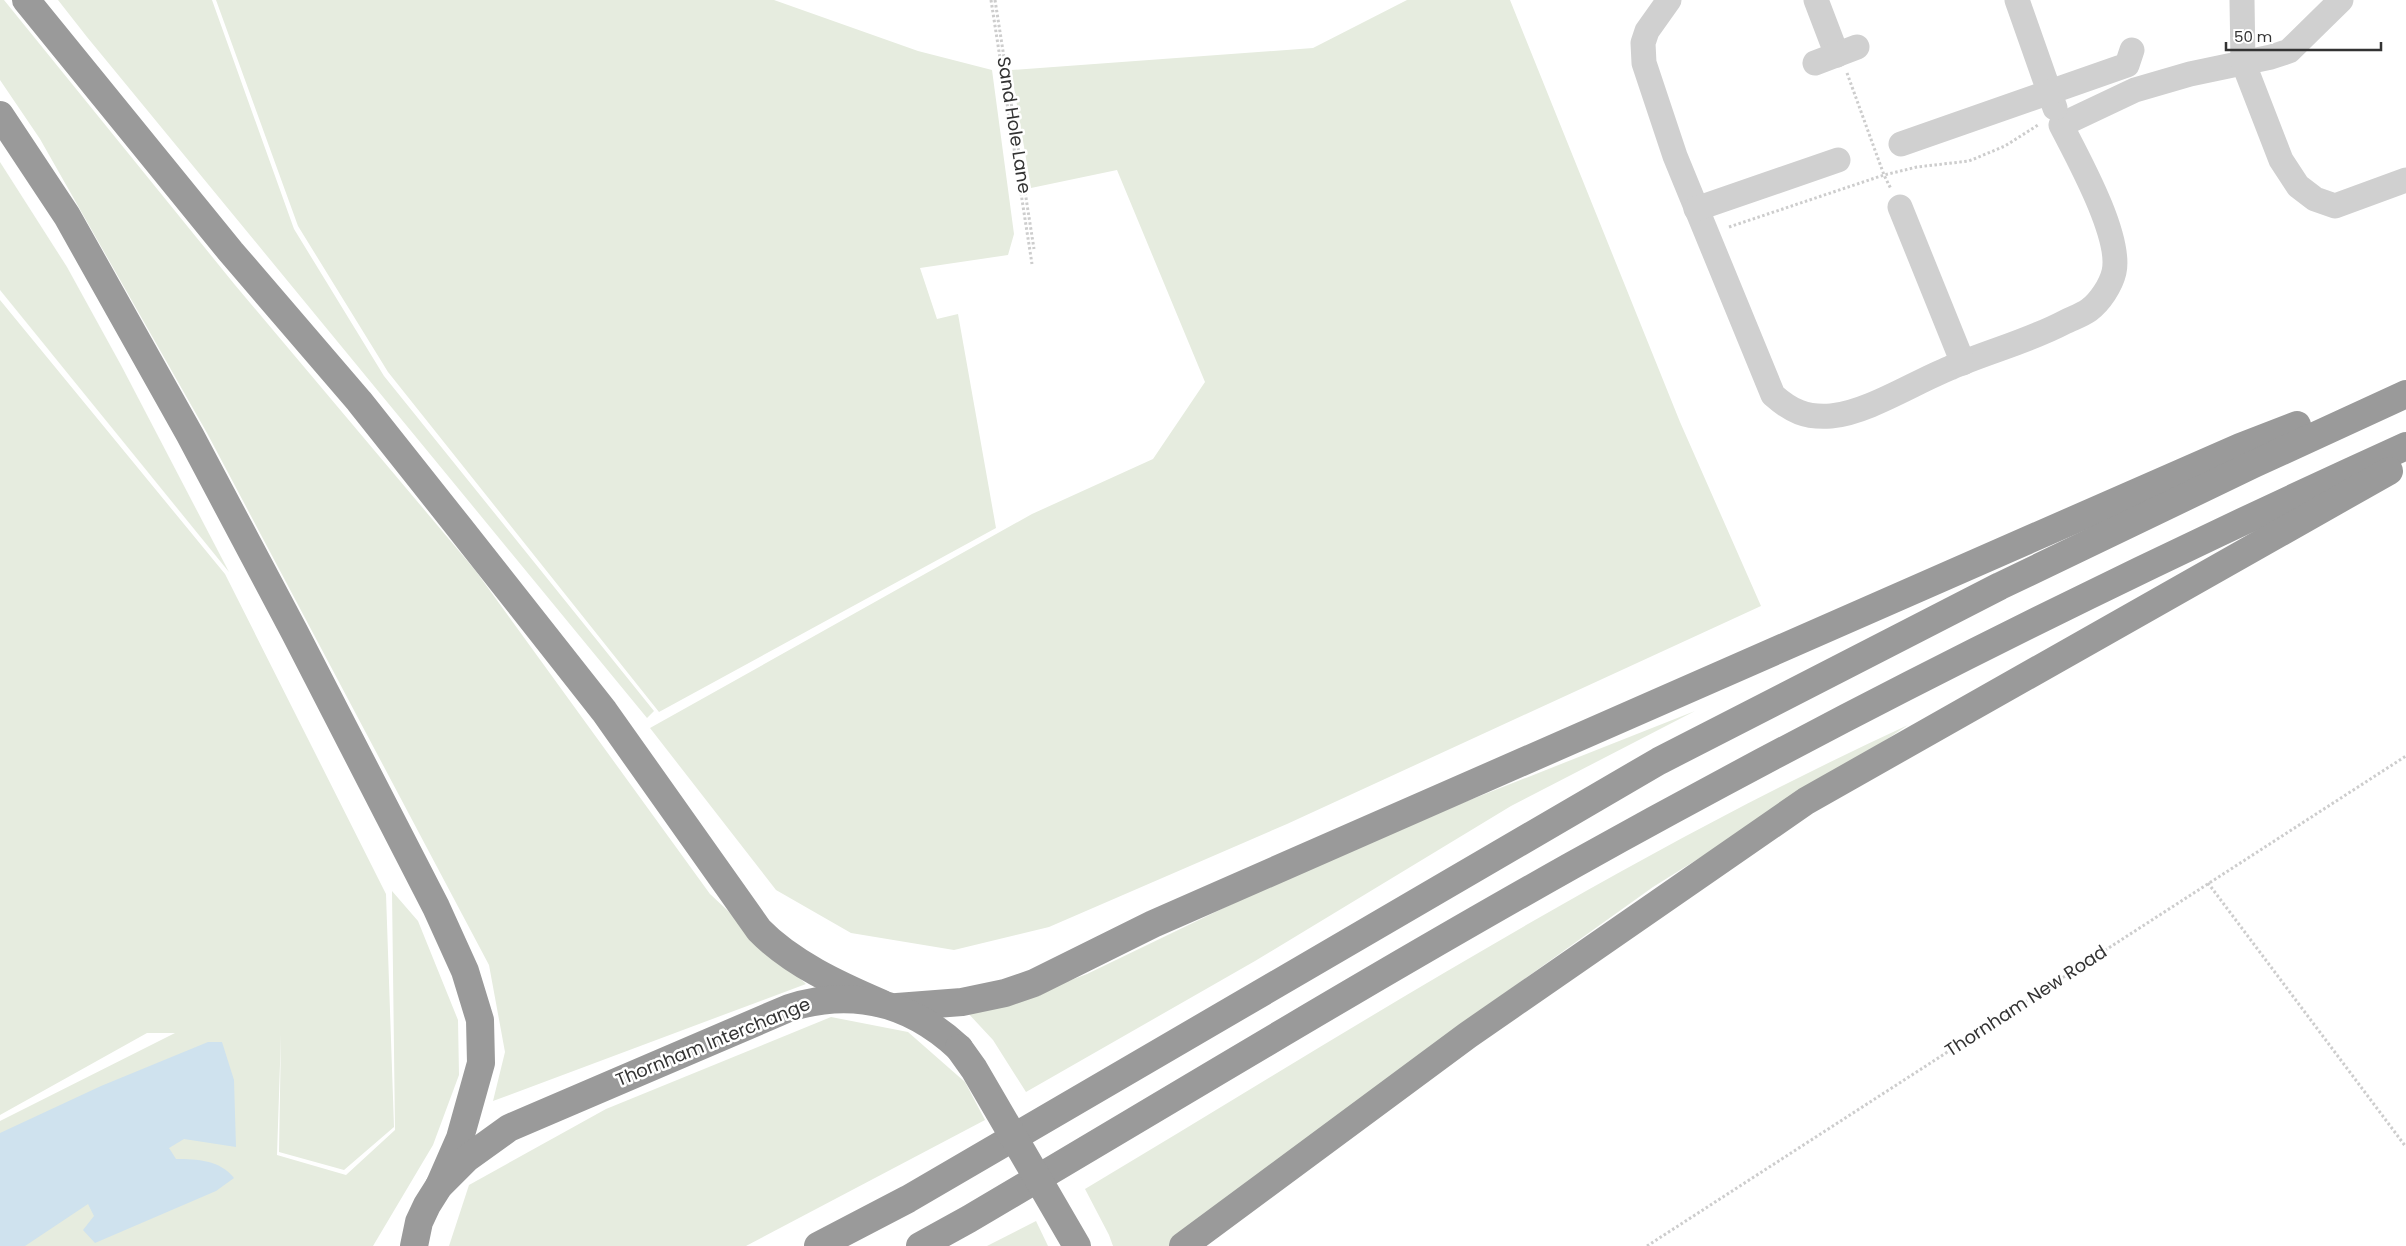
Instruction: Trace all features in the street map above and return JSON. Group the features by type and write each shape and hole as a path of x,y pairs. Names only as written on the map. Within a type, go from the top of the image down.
{"highway":[{"path":"26,0 231,252 359,401 604,711 759,930 772,943 791,956 836,982 889,1005 984,998 1034,983 1153,924 2240,448 2406,382"},
{"path":"0,115 67,216 190,435 295,633 436,907 465,971 480,1020 481,1063 460,1138 439,1186"},
{"path":"818,1246 908,1199 1659,761 2000,586 2245,468 2406,394"},
{"path":"920,1246 969,1219 1423,950 1751,768 1926,677 2093,594 2270,508 2406,446"},
{"path":"1182,1246 1468,1035 1806,801 2406,462"},
{"name":"Thornham Interchange","path":"401,1246 417,1234 426,1205 439,1186 466,1158 510,1128 789,1008 819,1000 837,999 889,1005 937,1029 959,1048 974,1069 1077,1246"}],"street":[{"path":"1669,0 1648,31 1643,44 1644,63 1675,156 1773,395 1788,409 1808,415 1832,416 1862,408 1963,363 2034,338 2089,310 2106,290 2114,273 2116,254 2104,218 2081,162 2061,125 2017,0"},
{"path":"1816,0 1837,55"},
{"path":"2242,0 2243,62 2281,160 2298,186 2315,199 2335,206 2406,180"},
{"path":"2061,125 2135,90 2190,74 2289,51 2341,0"},
{"path":"1901,144 2127,65 2132,50"},
{"path":"1696,209 1838,160"},
{"path":"1900,207 1963,363"}],"path":[{"path":"991,0 1032,264"},
{"name":"Sand Hole Lane","path":"995,0 1034,249"},
{"path":"1837,55 1884,175 1900,207"},
{"name":"Thornham New Road","path":"1647,1246 2208,882 2406,756"},
{"path":"2208,882 2406,1147"}],"shaded area":[{"path":"0,0 4,0 235,285 475,570 710,894 806,984 493,1101 505,1052 489,965 207,433 40,139 0,80"},
{"path":"58,0 212,0 294,229 384,376 654,711 647,718 87,37"},
{"path":"216,0 774,0 918,51 992,70 1014,234 1008,255 920,268 937,319 958,314 996,528 659,712 388,372 298,226"},
{"path":"1407,0 1510,0 1680,422 1761,606 1287,824 1049,927 954,950 851,933 776,890 650,728 1032,514 1153,459 1205,382 1117,170 1031,188 1011,70 1313,48"},
{"path":"0,162 67,267 122,367 229,572 0,290"},
{"path":"0,300 225,574 386,894 394,1127 344,1170 279,1152 281,1034 277,1155 346,1175 395,1130 392,891 418,921 458,1020 459,1075 433,1145 373,1246 0,1246 0,1121 175,1033 147,1033 0,1115"},
{"path":"1695,711 1511,806 1255,961 1026,1092 993,1040 966,1011 1015,1001 1087,974 1261,890 1422,819"},
{"path":"1908,725 1847,766 1653,887 1429,1047 1173,1246 1113,1246 1085,1189 1389,1006 1593,887 1697,830 1802,776"},
{"path":"831,1017 908,1032 965,1082 985,1120 746,1246 449,1246 469,1185 606,1109"},
{"path":"1036,1221 1048,1246 987,1246"}],"water":[{"path":"208,1042 222,1042 234,1080 236,1147 184,1139 169,1148 176,1159 200,1160 215,1164 222,1167 234,1178 216,1191 95,1243 83,1230 94,1216 88,1204 25,1246 0,1246 0,1133 101,1086"}]}
